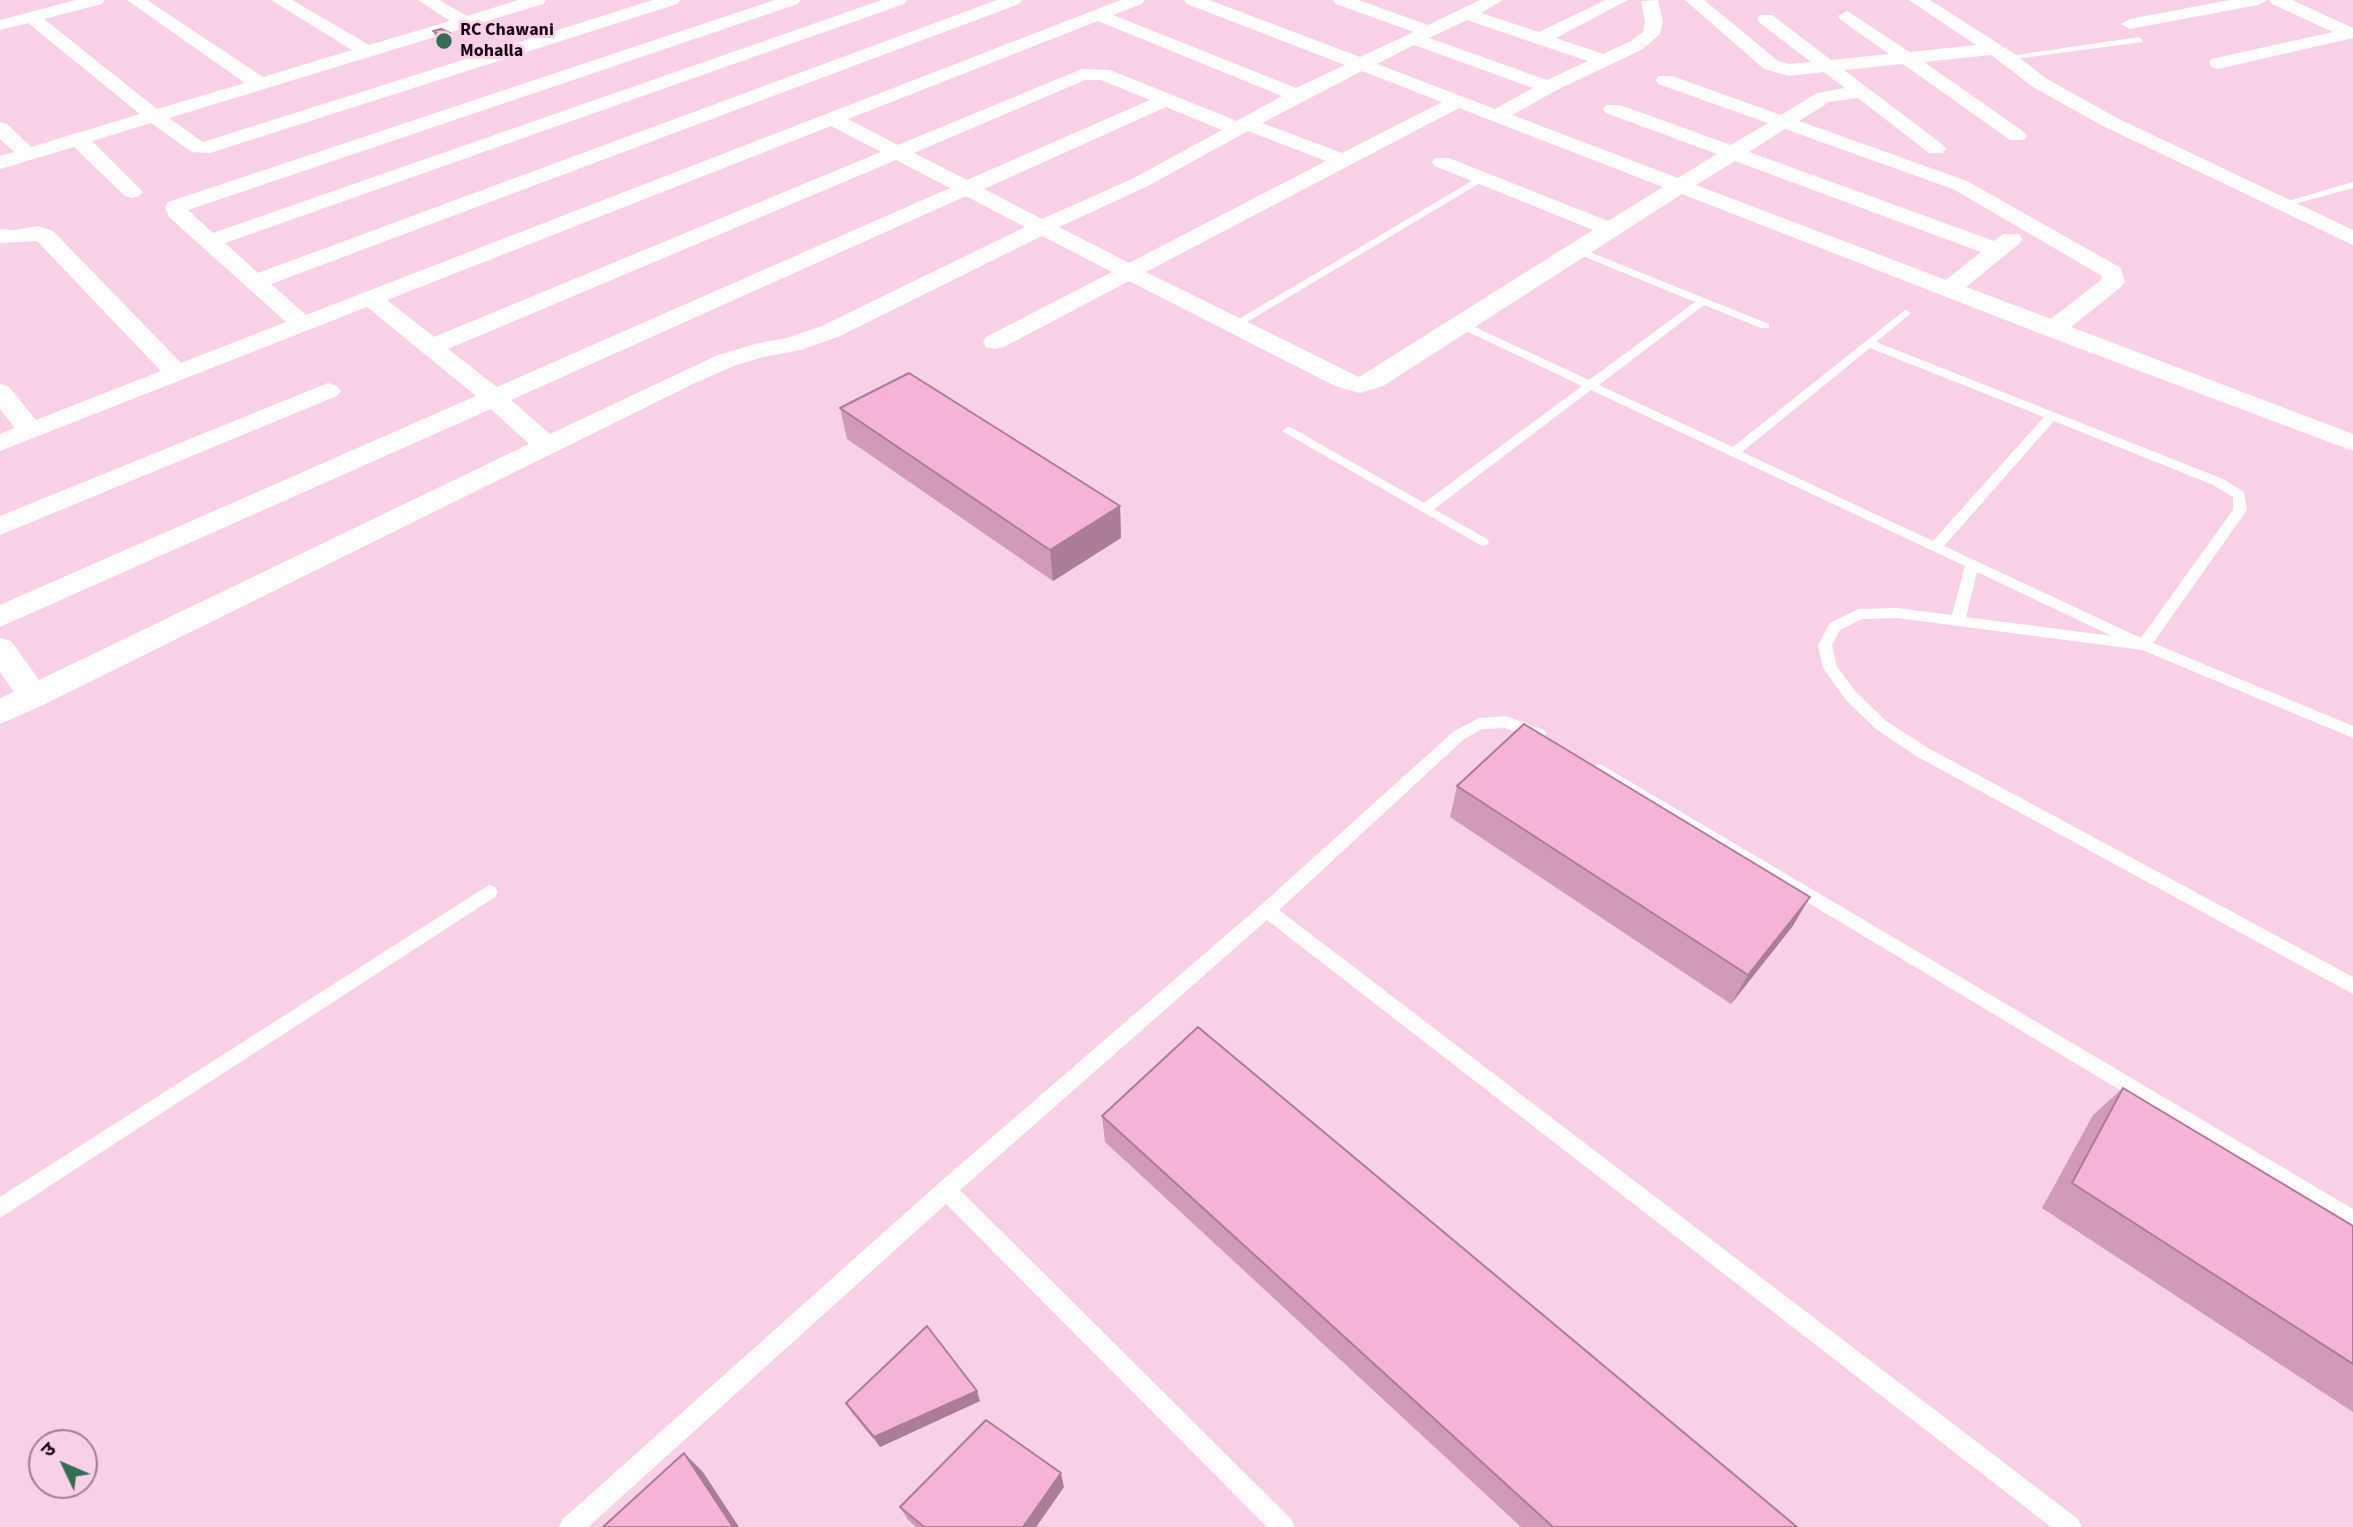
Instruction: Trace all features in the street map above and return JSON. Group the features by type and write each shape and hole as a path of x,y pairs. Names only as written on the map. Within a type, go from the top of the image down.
{"street":[{"path":"0,25 96,0"},
{"path":"136,0 260,84"},
{"path":"281,0 367,52"},
{"path":"427,0 465,22"},
{"path":"0,163 537,0"},
{"path":"31,17 192,146 210,147 671,0"},
{"path":"303,325 177,212 176,207 792,0"},
{"path":"210,241 898,0"},
{"path":"255,282 1013,0"},
{"path":"1193,0 2353,443"},
{"path":"1342,0 1548,87"},
{"path":"0,712 546,444 727,360 759,350 792,345 831,331 1152,176 1297,95 1492,0"},
{"path":"1540,39 1619,0"},
{"path":"1495,117 1548,87 1637,45 1651,34 1654,22 1650,0"},
{"path":"1694,0 1770,65 1789,70 1908,58 2001,53"},
{"path":"1918,0 2001,53 2040,83 2110,122 2353,238"},
{"path":"2135,32 2162,18 2258,0"},
{"path":"2278,0 2352,33"},
{"path":"0,443 1001,53 1112,6 1297,95"},
{"path":"2137,6 2162,18"},
{"path":"763,10 919,85"},
{"path":"1465,13 1605,61"},
{"path":"1847,16 2017,135"},
{"path":"1766,19 1936,149"},
{"path":"2218,63 2352,33"},
{"path":"417,37 464,66"},
{"path":"1001,53 1061,83"},
{"path":"431,347 1092,72 1344,161"},
{"path":"1665,80 1960,185 2113,273 2113,282 2053,330"},
{"path":"832,119 1044,226 1233,326 1344,381 1360,385 1374,381 1609,229 1824,97 1861,92"},
{"path":"0,617 1166,100"},
{"path":"995,342 1455,102"},
{"path":"484,104 634,196"},
{"path":"1613,109 1997,250"},
{"path":"0,128 27,154"},
{"path":"78,139 132,192"},
{"path":"1442,162 1609,229"},
{"path":"1948,290 2031,224"},
{"path":"0,236 15,237 38,233 45,236 177,374"},
{"path":"370,298 494,398 546,444"},
{"path":"0,526 328,391"},
{"path":"0,392 31,431"},
{"path":"0,649 33,696"}],"lane":[{"path":"2001,53 2135,32"},
{"path":"1233,326 1482,178"},
{"path":"2283,204 2353,185"},
{"path":"1577,250 1765,326"},
{"path":"1425,509 1588,384 1703,301"},
{"path":"1733,453 1905,313"},
{"path":"1462,326 2144,645 2353,732"},
{"path":"1868,343 2218,482 2239,495 2240,509 2144,645"},
{"path":"1934,548 2052,416"},
{"path":"1288,431 1482,542"},
{"path":"1958,620 1972,565"},
{"path":"2144,645 2065,637 1897,613 1859,614 1835,626 1825,645 1829,668 1851,696 1881,725 1922,752 2353,986"},
{"path":"570,1527 946,1191 1267,910 1458,736 1479,724 1506,722 1533,730 1557,744"},
{"path":"1581,759 2353,1220"},
{"path":"0,1208 489,892"},
{"path":"1267,910 2070,1527"},
{"path":"946,1191 1283,1527"}],"building":[{"path":"441,29 450,33 442,36 433,31"},
{"path":"909,373 1120,506 1050,550 840,408"},
{"path":"1524,724 1810,897 1748,975 1457,786"},
{"path":"1198,1027 1797,1527 1553,1527 1102,1116"},
{"path":"2123,1088 2353,1226 2353,1364 2072,1183"},
{"path":"927,1326 977,1391 874,1437 846,1403"},
{"path":"986,1420 1061,1473 1023,1527 924,1527 900,1507"},
{"path":"684,1453 733,1527 603,1527"}],"place":[{"name":"RC Chawani Mohalla","path":"444,41"}]}
